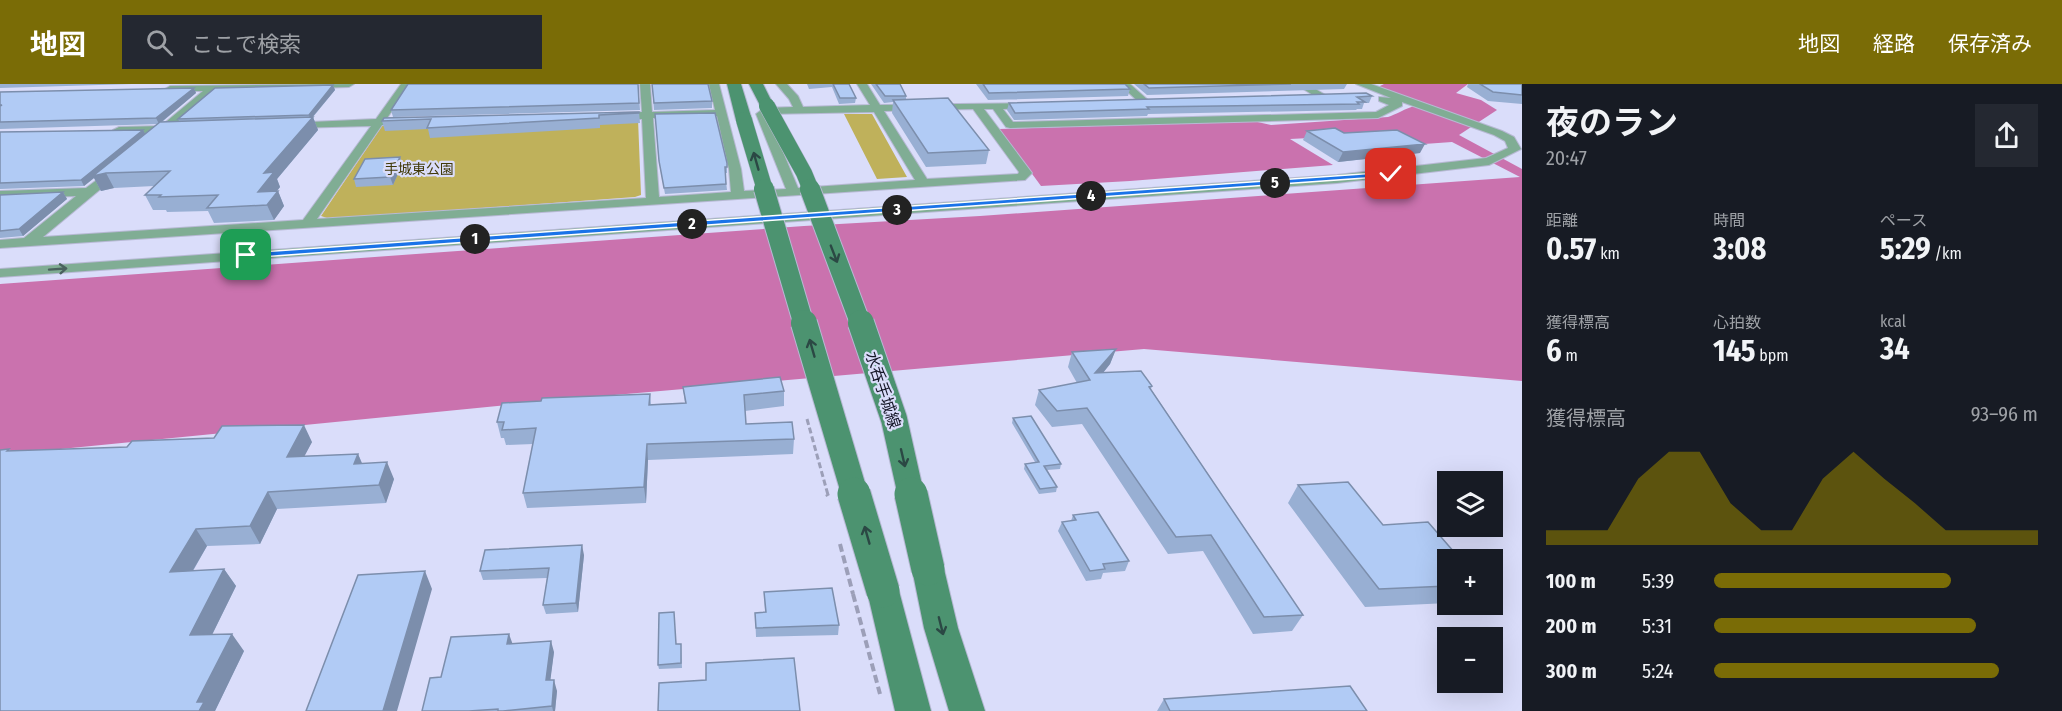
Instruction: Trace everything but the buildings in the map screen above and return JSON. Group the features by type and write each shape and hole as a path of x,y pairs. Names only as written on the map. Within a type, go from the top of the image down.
{"main road":[{"path":"734,84 868,593 913,711"},
{"name":"水呑手城線","path":"756,84 804,173 877,366 894,419 940,628 967,711"}],"street":[{"path":"154,89 349,84"},
{"path":"306,225 406,84"},
{"path":"645,84 652,200"},
{"path":"714,84 735,169 738,195"},
{"path":"782,84 794,98 799,110"},
{"path":"862,84 923,183"},
{"path":"1124,84 1144,101"},
{"path":"1298,97 1327,96 1300,84"},
{"path":"147,143 216,86"},
{"path":"0,273 1391,174 1489,161 1515,149 1510,139 1478,126 1387,94 1364,91"},
{"path":"996,106 1010,125 1378,115 1398,104 1364,91"},
{"path":"1121,102 1156,101"},
{"path":"793,191 761,114 764,111 1041,104"},
{"path":"0,244 1021,177 1026,173 976,106"},
{"path":"600,116 720,113"},
{"path":"277,125 414,121"},
{"path":"105,131 186,129"},
{"path":"1510,139 1522,133"},
{"path":"28,242 131,157"},
{"path":"0,195 90,192"}],"path":[{"path":"868,593 881,700"}],"green space":[{"path":"844,114 872,114 907,177 877,179"},
{"name":"手城東公園","path":"638,119 641,195 635,197 330,219 321,216 382,126"}],"shaded area":[{"path":"1384,84 1468,84 1456,93 1481,100 1497,110 1459,135 1522,169 1522,381 1144,349 557,400 0,455 0,284 1520,177 1452,142 1410,145 1348,136 1290,139 1333,165 1041,186 999,129 1253,121 1271,125 1388,117 1410,107 1426,104 1378,87"}],"route":[{"path":"246,255 1391,174"}]}
